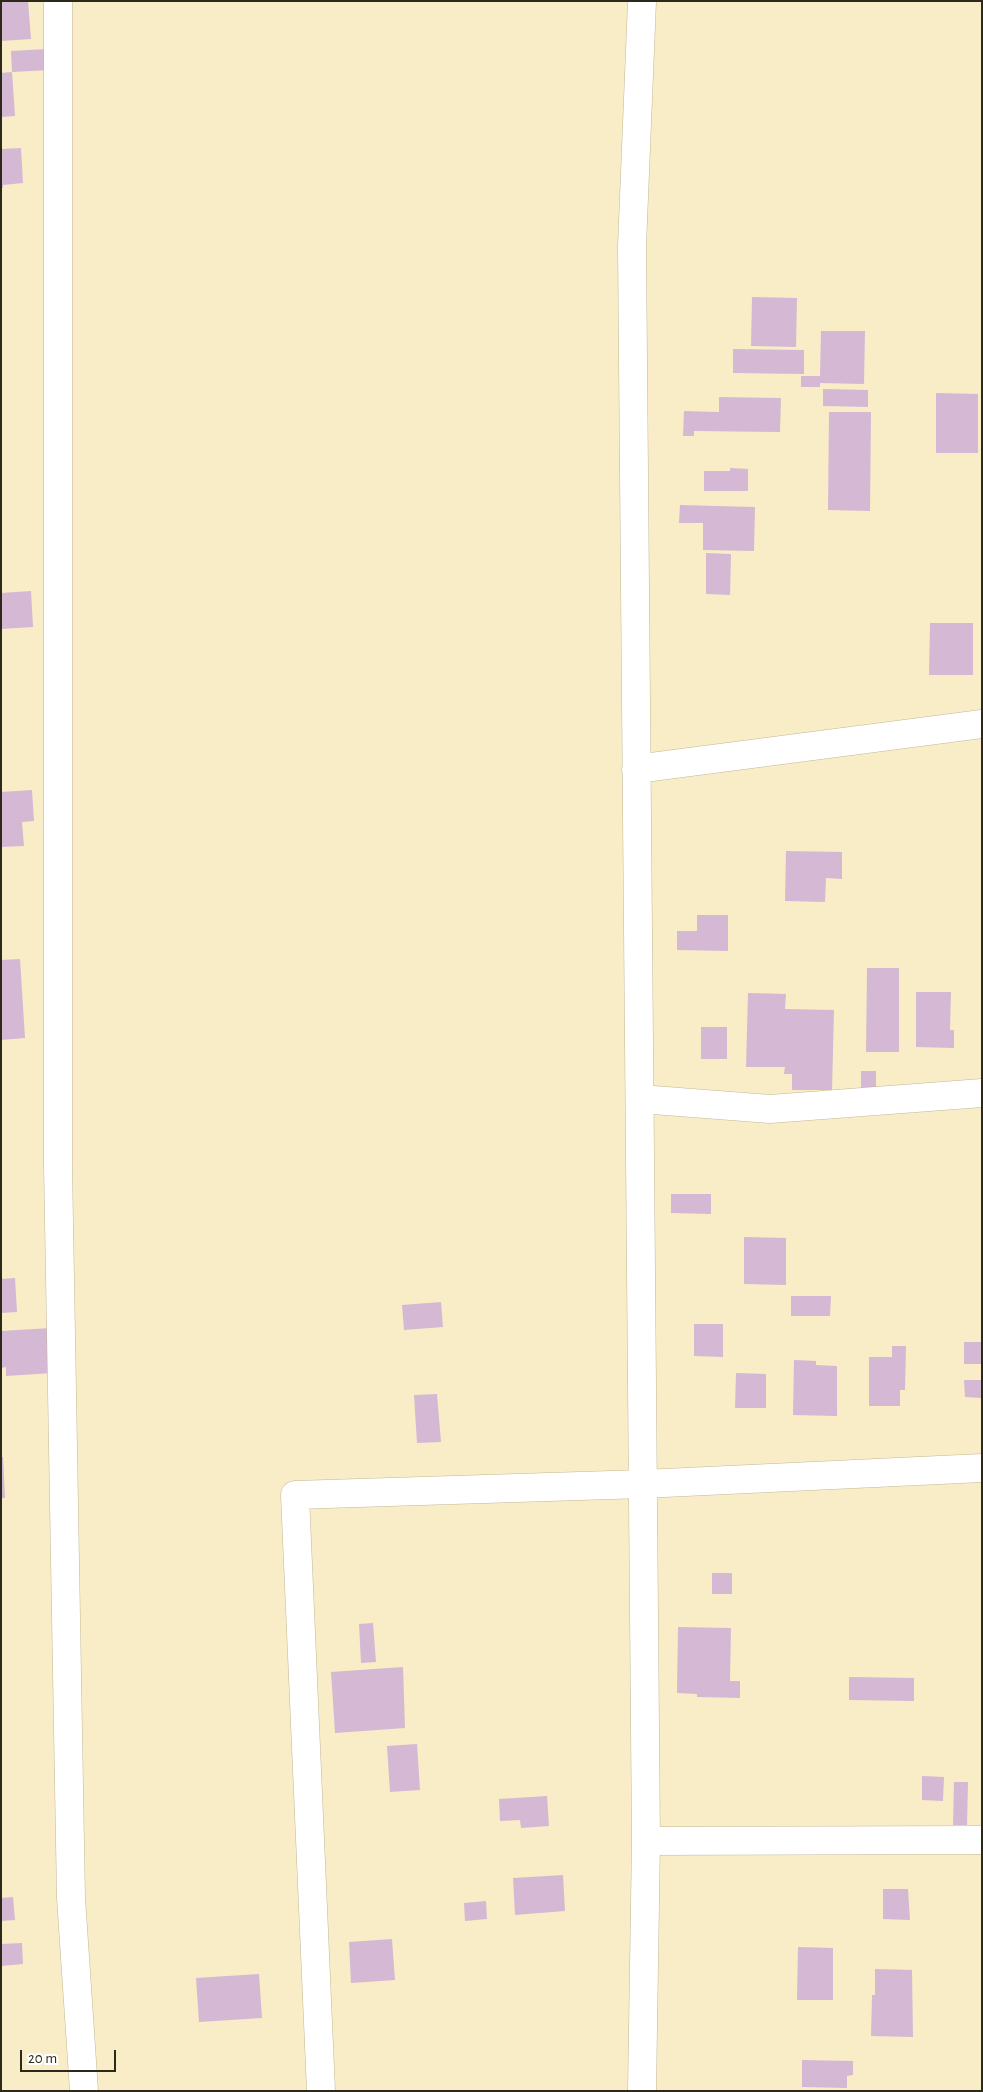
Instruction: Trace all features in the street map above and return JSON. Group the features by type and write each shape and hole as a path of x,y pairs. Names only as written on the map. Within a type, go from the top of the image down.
{"street":[{"path":"58,1 58,1166 71,1898 84,2091"},
{"path":"642,1 632,246 646,1841 642,2091"},
{"path":"636,769 982,724"},
{"path":"640,1099 770,1109 982,1093"},
{"path":"321,2091 295,1495 643,1484 982,1468"},
{"path":"646,1841 982,1840"}],"building":[{"path":"1,1 28,1 31,39 1,41"},
{"path":"47,49 49,70 12,72 11,51"},
{"path":"12,72 15,116 1,117 1,73"},
{"path":"21,148 23,183 3,185 3,188 1,188 1,149"},
{"path":"752,297 797,298 796,347 751,346"},
{"path":"821,331 865,331 864,384 820,383 820,387 801,387 801,376 820,376"},
{"path":"733,349 804,350 804,374 733,373"},
{"path":"823,389 868,390 868,407 823,406"},
{"path":"936,393 978,394 978,453 936,453"},
{"path":"719,397 781,398 780,432 694,431 694,436 683,436 684,411 719,412"},
{"path":"829,412 871,412 870,511 828,510"},
{"path":"730,468 748,469 748,491 704,491 704,471 730,471"},
{"path":"680,505 755,507 754,551 703,550 703,523 679,523"},
{"path":"706,553 731,554 730,595 706,594"},
{"path":"31,591 33,627 1,629 1,593"},
{"path":"930,623 973,623 973,675 929,675"},
{"path":"32,790 34,821 22,822 24,846 1,847 1,792"},
{"path":"786,851 842,852 842,879 826,878 825,902 785,901"},
{"path":"697,915 728,915 728,951 677,950 677,931 697,931"},
{"path":"20,959 25,1038 1,1040 1,960"},
{"path":"867,968 899,968 899,1052 866,1052"},
{"path":"916,992 951,992 950,1030 954,1030 954,1048 916,1047"},
{"path":"748,993 786,994 785,1009 834,1010 832,1090 792,1090 792,1074 784,1074 785,1067 746,1067"},
{"path":"701,1027 727,1027 727,1059 701,1059"},
{"path":"861,1071 876,1071 876,1101 861,1100"},
{"path":"671,1194 711,1194 711,1214 671,1213"},
{"path":"744,1237 786,1238 786,1285 744,1284"},
{"path":"15,1278 17,1312 1,1313 1,1279"},
{"path":"791,1296 831,1296 830,1316 791,1316"},
{"path":"441,1302 443,1327 404,1330 402,1305"},
{"path":"694,1324 723,1324 723,1357 694,1356"},
{"path":"51,1328 53,1373 6,1376 6,1367 1,1368 1,1331"},
{"path":"964,1342 982,1342 982,1364 964,1364"},
{"path":"892,1346 906,1346 905,1390 900,1390 900,1406 869,1406 869,1357 892,1357"},
{"path":"794,1360 816,1361 816,1365 837,1366 837,1416 793,1415"},
{"path":"736,1373 766,1374 766,1408 735,1408"},
{"path":"964,1380 982,1380 982,1398 965,1397"},
{"path":"437,1394 441,1442 417,1443 414,1395"},
{"path":"1,1457 3,1457 5,1498 1,1498"},
{"path":"712,1573 732,1573 732,1594 712,1594"},
{"path":"373,1623 376,1662 361,1663 359,1624"},
{"path":"678,1627 731,1628 730,1681 740,1681 740,1698 697,1697 697,1694 677,1693"},
{"path":"403,1667 405,1728 335,1733 331,1672"},
{"path":"849,1677 914,1678 914,1701 849,1700"},
{"path":"417,1744 420,1790 390,1792 387,1746"},
{"path":"922,1776 944,1777 943,1801 922,1800"},
{"path":"954,1782 968,1782 967,1825 953,1825"},
{"path":"547,1796 549,1826 521,1828 520,1820 500,1821 499,1799"},
{"path":"563,1875 565,1911 515,1915 513,1878"},
{"path":"883,1889 908,1889 910,1920 883,1919"},
{"path":"13,1897 15,1920 1,1921 1,1898"},
{"path":"486,1901 487,1919 465,1921 464,1903"},
{"path":"392,1939 395,1980 351,1983 349,1942"},
{"path":"22,1943 23,1964 1,1966 1,1944"},
{"path":"798,1947 833,1948 833,2000 797,2000"},
{"path":"875,1969 912,1970 913,2037 871,2036 872,1995 875,1995"},
{"path":"259,1974 262,2018 199,2022 196,1978"},
{"path":"802,2060 853,2061 853,2075 847,2076 847,2088 802,2087"}]}
